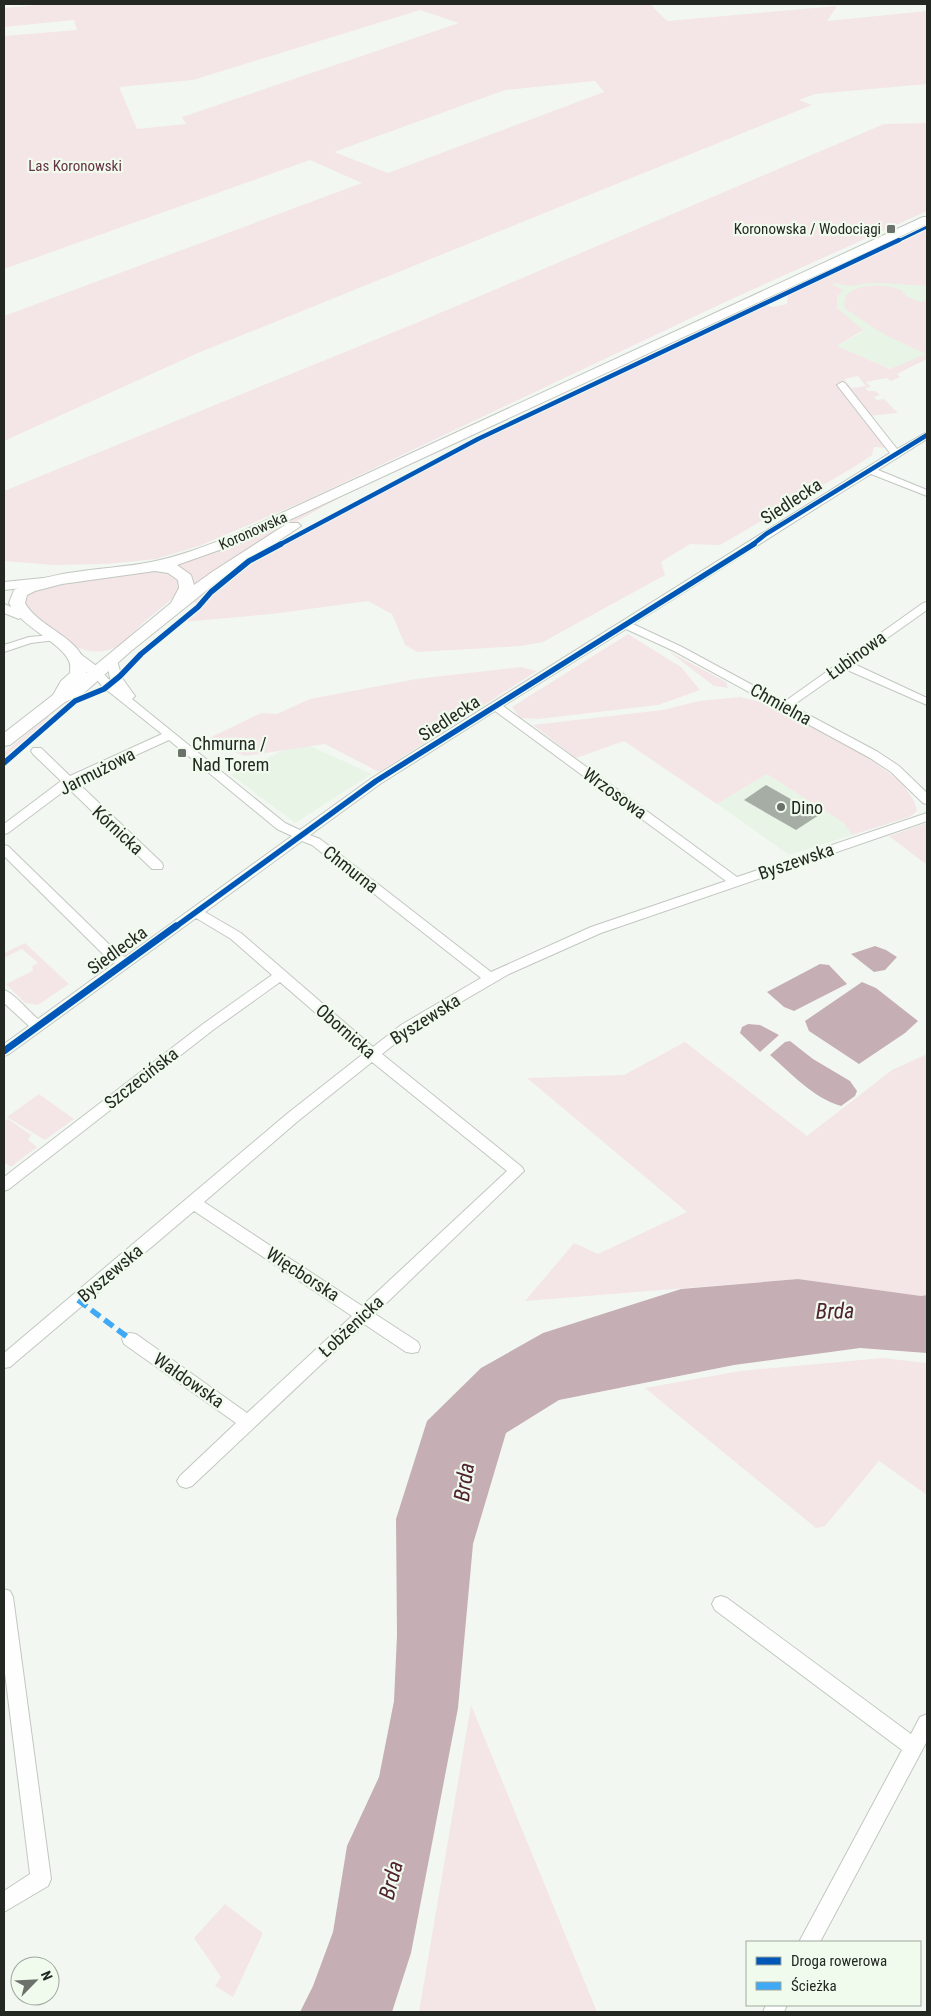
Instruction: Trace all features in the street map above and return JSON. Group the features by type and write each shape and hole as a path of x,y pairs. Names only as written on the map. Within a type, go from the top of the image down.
{"main road":[{"name":"Koronowska","path":"56,580 151,566 186,557 237,539 927,220"},
{"name":"Koronowska","path":"59,698 78,689 179,604 282,532 488,424"},
{"path":"151,566 173,569 185,578 187,588 179,604"},
{"path":"4,742 59,698 79,671 79,662 70,652 19,615 14,606 15,600 20,593 29,588 56,580"},
{"path":"70,652 98,655 125,648"}],"street":[{"path":"842,385 896,454"},
{"name":"Siedlecka","path":"4,1050 376,782 625,624 730,560 766,534 927,435"},
{"path":"870,470 927,493"},
{"name":"Koronowska","path":"4,586 56,580"},
{"path":"4,608 19,615"},
{"name":"Łubinowa","path":"785,706 926,608"},
{"name":"Chmielna","path":"625,624 678,649 874,755 895,769 927,800"},
{"path":"6,647 36,638 52,638"},
{"name":"Chmurna","path":"70,652 97,673 107,685 286,830 316,842 491,979"},
{"name":"Chmurna","path":"112,659 118,682 138,709"},
{"path":"844,664 927,702"},
{"name":"Wrzosowa","path":"495,706 734,882"},
{"name":"Jarmużowa","path":"4,830 69,781 170,735"},
{"name":"Kórnicka","path":"37,751 157,866"},
{"name":"Byszewska","path":"4,1362 293,1117 406,1028 491,979 596,930 927,817"},
{"path":"4,849 111,954 124,963"},
{"name":"Obornicka","path":"196,912 236,936 372,1054 517,1171"},
{"name":"Szczecińska","path":"4,1184 208,1027 281,975"},
{"path":"4,995 22,1014 38,1026"},
{"name":"Łobżenicka","path":"186,1480 517,1171"},
{"name":"Więcborska","path":"193,1203 412,1347"},
{"name":"Wałdowska","path":"130,1339 247,1422"},
{"path":"4,1597 41,1879 4,1902"},
{"path":"721,1604 913,1747"},
{"path":"810,1941 927,1723"}],"shaded area":[{"path":"927,272 927,355 891,369 837,346 862,332 837,308 836,301 839,294 832,284 841,280"},
{"path":"301,742 372,774 295,823 231,775"},
{"path":"767,774 844,823 852,835 789,855 717,804"}],"green space":[{"name":"Las Koronowski","path":"49,4 650,4 667,21 837,6 827,21 927,11 927,84 815,94 799,100 812,105 198,353 4,441 4,316 362,183 310,160 4,269 4,36 77,30 74,20 4,27 4,8","holes":["420,10 459,23 182,117 186,124 137,129 119,87 193,80","595,81 604,92 388,173 334,152 505,90"]},
{"path":"927,123 927,211 725,302 307,500 199,546 156,559 106,564 54,565 4,561 4,491 421,321 884,124"},
{"path":"927,227 927,285 875,283 851,286 832,284 843,290 837,297 837,308 863,330 837,346 890,369 926,354 883,334 886,333 880,332 846,309 844,305 846,296 858,288 881,286 903,291 901,292 907,294 905,296 920,302 927,300 927,359 897,374 900,377 891,381 887,378 866,382 871,387 865,388 868,391 875,391 880,395 874,397 877,400 884,399 898,413 870,416 843,384 847,383 852,388 866,386 858,376 845,379 846,381 839,383 887,448 874,447 872,455 854,467 720,545 690,544 661,562 665,575 543,642 521,646 417,652 405,645 392,614 368,601 272,614 183,622 202,606 194,602 258,557 339,510 552,405 764,305 774,307 787,304 788,294 819,278 890,248"},
{"path":"357,488 290,525 195,586 170,564"},
{"path":"150,570 174,573 182,584 179,590 170,601 147,619 126,640 106,651 78,648 65,641 18,603 36,588"},
{"path":"628,634 681,667 700,690 658,705 538,719 520,718 512,707"},
{"path":"668,651 726,682 728,688 714,686"},
{"path":"521,667 537,671 379,772 325,744 245,756 205,740 261,713 277,714 310,699 416,679"},
{"path":"740,697 762,702 861,752 903,784 914,801 917,811 909,817 852,835 844,823 767,774 717,804 624,741 576,758 533,725 663,710 699,701"},
{"path":"48,716 50,717 36,731 34,737 4,761 4,753"},
{"path":"927,823 927,865 889,836"},
{"path":"25,943 69,984 38,1005 25,1003 6,984 34,970 31,967 38,963 22,949 4,958 4,953"},
{"path":"685,1042 807,1136 892,1070 927,1054 927,1295 921,1296 798,1279 525,1301 574,1243 598,1254 687,1212 527,1078 624,1075"},
{"path":"39,1094 74,1119 45,1140 7,1117"},
{"path":"8,1119 31,1135 28,1140 37,1147 11,1167 4,1162 4,1122"},
{"path":"883,1358 927,1363 927,1495 879,1461 825,1526 816,1528 645,1388 740,1371"},
{"path":"471,1705 597,2012 419,2012"},
{"path":"225,1904 263,1933 233,1997 215,1986 221,1977 194,1938"}],"water":[{"path":"875,946 897,957 885,970 874,972 851,954"},
{"path":"820,964 829,965 847,984 794,1011 784,1007 767,992"},
{"path":"862,982 876,988 918,1021 905,1033 859,1064 809,1031 805,1021"},
{"path":"748,1024 760,1025 779,1035 760,1052 740,1033 742,1027"},
{"path":"790,1041 813,1059 850,1081 857,1091 855,1096 841,1106 821,1097 803,1084 770,1055 785,1042"},
{"name":"Brda","path":"798,1279 921,1296 927,1295 927,1353 860,1348 734,1365 559,1400 506,1433 473,1544 458,1708 411,1953 392,2012 300,2012 313,1986 333,1932 347,1846 379,1777 394,1701 397,1635 396,1519 427,1421 481,1368 543,1333 681,1289"}],"building":[{"name":"Dino","path":"766,785 819,815 796,830 744,800"}],"marked path":[{"path":"78,1300 130,1339"}],"cycle path":[{"path":"4,763 75,701 104,689 120,676 141,654 198,607 211,592 249,561 478,439 927,227"},
{"path":"4,1051 376,781 730,560 766,534 927,435"}],"place":[{"name":"Koronowska / Wodociągi","path":"891,229"},
{"name":"Chmurna / Nad Torem","path":"182,753"},
{"name":"Dino","path":"781,807"}]}
